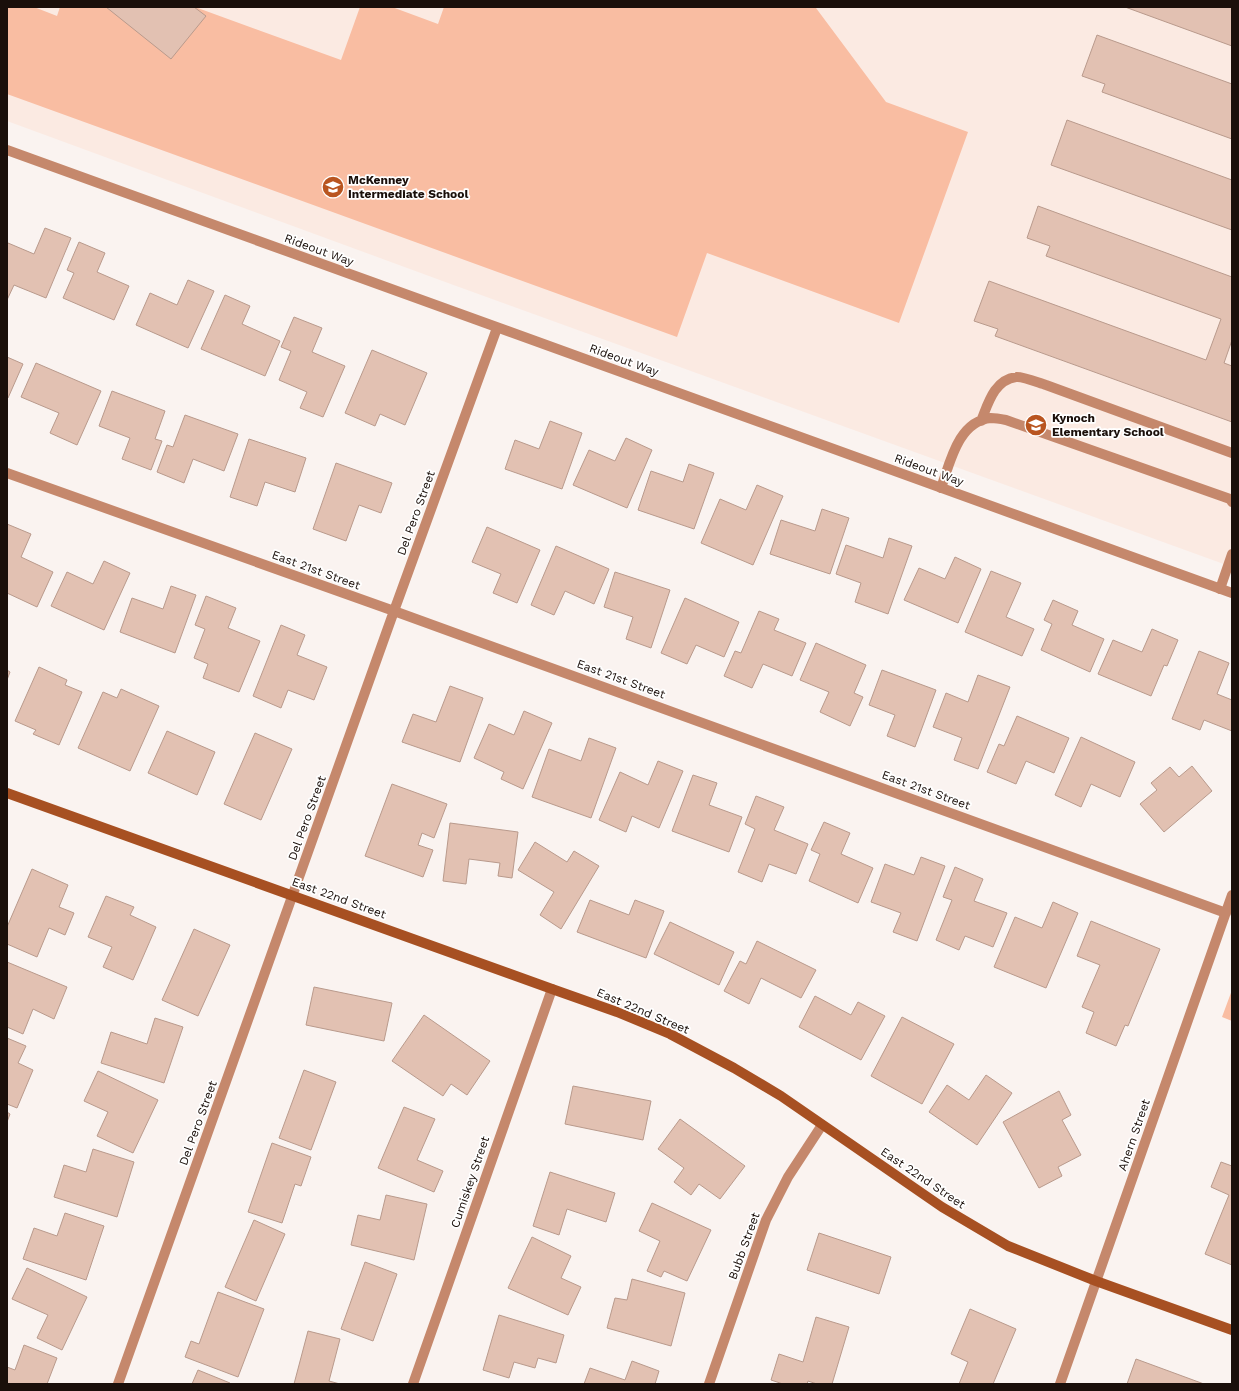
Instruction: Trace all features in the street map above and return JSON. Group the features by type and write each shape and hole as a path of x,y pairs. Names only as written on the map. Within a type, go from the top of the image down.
{"street":[{"name":"Rideout Way","path":"7,150 1232,593"},
{"name":"Del Pero Street","path":"118,1384 394,611 497,328"},
{"path":"981,421 991,395 1001,383 1016,377 1046,385 1232,453"},
{"path":"941,488 960,439 974,424 991,418 1006,420 1230,499 1232,502"},
{"name":"East 21st Street","path":"7,473 394,611 1226,912"},
{"path":"1220,589 1232,554"},
{"name":"East 22nd Street","path":"7,793 617,1012 670,1034 734,1068 781,1096 942,1207 1008,1246 1096,1281 1232,1330"},
{"name":"Ahern Street","path":"1060,1384 1232,895"},
{"name":"Cumiskey Street","path":"413,1384 552,989"},
{"name":"Bubb Street","path":"709,1384 766,1220 788,1177 822,1125"}],"shaded area":[{"name":"Kynoch Elementary School","path":"7,7 1232,7 1232,567 448,283 7,121"},
{"path":"7,7 34,7 57,16 60,7 195,7 341,60 360,7 392,7 438,24 444,7 813,7 816,8 886,102 968,132 899,323 707,253 677,337 7,94"},
{"path":"1232,990 1232,1021 1222,1017"}],"building":[{"path":"106,7 194,7 206,16 171,59"},
{"path":"1125,7 1232,7 1232,46"},
{"path":"1097,35 1232,84 1232,139 1102,92 1105,84 1082,76"},
{"path":"1067,120 1232,180 1232,230 1051,165"},
{"path":"1038,206 1232,277 1232,340 1224,363 1232,366 1232,422 995,336 998,329 974,321 989,281 1206,360 1221,319 1046,256 1050,246 1027,238"},
{"path":"45,228 71,238 46,298 14,285 7,300 8,243 34,254"},
{"path":"79,242 105,253 97,272 129,286 114,320 63,298 74,273 67,270"},
{"path":"188,280 214,291 188,348 136,325 150,293 177,305"},
{"path":"225,295 250,306 242,324 280,341 265,376 201,349"},
{"path":"294,317 322,328 312,352 345,366 323,417 300,408 307,392 279,380 291,351 281,347"},
{"path":"372,350 427,373 405,425 380,414 375,426 345,413"},
{"path":"7,357 23,364 8,398 7,398"},
{"path":"36,363 101,391 77,445 50,433 59,413 21,397"},
{"path":"112,391 165,411 155,439 162,441 151,470 122,459 130,438 99,426"},
{"path":"185,415 238,434 224,471 193,459 184,483 157,472 167,445 173,447"},
{"path":"550,421 582,433 562,489 505,469 515,440 539,449"},
{"path":"626,438 652,450 627,508 573,485 589,450 615,461"},
{"path":"249,439 306,458 295,492 265,482 257,506 230,497"},
{"path":"336,463 392,483 381,513 359,505 346,541 313,529"},
{"path":"689,464 714,473 694,529 638,510 651,471 683,482"},
{"path":"757,485 783,496 753,565 701,543 720,499 746,510"},
{"path":"822,509 849,518 830,574 770,554 781,520 815,531"},
{"path":"7,524 31,534 21,557 53,572 37,607 7,593"},
{"path":"487,527 540,550 517,603 493,593 501,574 472,562"},
{"path":"889,538 912,546 888,614 855,602 861,583 836,574 846,545 883,558"},
{"path":"556,546 609,569 594,604 565,591 554,615 531,605"},
{"path":"955,557 981,569 958,623 904,600 919,568 945,579"},
{"path":"104,561 130,573 104,630 51,606 67,572 93,584"},
{"path":"991,571 1021,583 1006,617 1034,629 1022,656 965,632"},
{"path":"615,572 670,590 651,648 626,639 633,617 604,607"},
{"path":"171,586 196,595 175,653 120,632 132,598 163,609"},
{"path":"206,596 236,608 228,628 260,641 239,692 203,678 208,664 194,658 205,629 195,625"},
{"path":"685,598 739,622 724,657 696,645 687,664 661,653"},
{"path":"1053,600 1078,611 1072,625 1104,639 1090,672 1041,650 1052,624 1044,620"},
{"path":"759,611 779,619 774,630 806,643 792,676 763,664 752,688 724,676 735,651 741,653"},
{"path":"281,625 305,635 297,655 327,667 314,700 288,690 281,708 253,696"},
{"path":"1152,629 1178,640 1167,666 1164,665 1151,696 1098,674 1113,640 1142,652"},
{"path":"816,643 866,665 854,693 863,697 850,726 820,712 829,692 800,680"},
{"path":"1199,651 1229,663 1217,694 1232,700 1232,731 1204,720 1200,730 1172,719"},
{"path":"39,667 67,680 65,685 82,692 59,745 33,734 36,730 15,721"},
{"path":"7,670 10,672 7,680"},
{"path":"882,670 936,690 915,747 887,736 895,715 869,705"},
{"path":"978,675 1010,687 978,769 954,760 962,738 933,727 946,693 968,702"},
{"path":"450,686 483,698 460,762 402,742 413,714 436,722"},
{"path":"121,689 159,706 130,771 78,748 103,692 117,698"},
{"path":"524,711 552,723 523,789 501,779 504,772 474,758 489,724 514,735"},
{"path":"1017,716 1069,738 1054,773 1026,761 1016,784 987,772 999,744 1004,746"},
{"path":"167,731 215,752 197,795 148,773"},
{"path":"255,733 292,749 261,820 224,804"},
{"path":"1081,737 1135,762 1120,797 1091,784 1081,807 1055,795"},
{"path":"589,738 616,748 591,818 532,797 549,749 581,761"},
{"path":"658,761 683,771 659,828 632,816 626,832 599,820 620,772 648,785"},
{"path":"1192,766 1212,791 1164,832 1140,804 1157,790 1151,783 1170,767 1179,777"},
{"path":"693,775 717,783 709,805 742,817 729,852 672,831"},
{"path":"392,784 447,804 434,838 422,833 418,845 433,850 423,877 365,856"},
{"path":"756,796 784,807 774,830 808,844 796,874 769,864 762,882 738,872 755,829 745,824"},
{"path":"824,822 850,833 841,854 873,868 858,903 809,881 820,854 811,850"},
{"path":"450,823 518,832 512,878 498,876 500,863 469,859 466,884 443,881"},
{"path":"535,842 567,862 574,851 599,866 561,929 540,915 554,892 518,870"},
{"path":"921,857 945,866 917,941 893,932 901,913 871,902 885,864 914,875"},
{"path":"955,867 983,879 974,901 1007,913 993,947 965,936 959,950 936,940 952,900 943,897"},
{"path":"32,869 68,885 59,907 74,913 65,935 49,928 37,957 7,944 7,927"},
{"path":"106,896 134,907 130,915 156,927 133,980 103,967 112,947 88,937"},
{"path":"590,900 629,915 635,900 664,911 646,958 577,932"},
{"path":"1053,902 1078,913 1046,988 994,967 1015,917 1042,928"},
{"path":"1091,921 1160,949 1128,1026 1125,1025 1116,1046 1086,1033 1094,1012 1082,1007 1100,965 1077,956"},
{"path":"670,922 734,952 719,985 654,954"},
{"path":"194,929 230,945 198,1016 162,1000"},
{"path":"757,941 816,970 801,998 761,978 749,1004 724,991 740,961 746,964"},
{"path":"7,962 67,987 54,1019 33,1009 23,1034 7,1027"},
{"path":"314,987 392,1003 384,1041 306,1025"},
{"path":"815,996 851,1015 858,1002 885,1016 861,1060 799,1027"},
{"path":"424,1015 490,1061 467,1095 451,1084 443,1096 392,1061"},
{"path":"902,1017 954,1044 922,1104 871,1076"},
{"path":"155,1018 183,1027 164,1083 101,1063 111,1032 147,1044"},
{"path":"7,1038 26,1046 18,1063 33,1070 17,1108 7,1104"},
{"path":"304,1070 336,1082 311,1150 279,1138"},
{"path":"98,1071 158,1100 133,1153 97,1136 108,1112 84,1101"},
{"path":"986,1075 1012,1093 977,1145 929,1112 947,1085 969,1100"},
{"path":"573,1086 651,1101 643,1140 565,1124"},
{"path":"1059,1091 1071,1115 1062,1120 1081,1155 1058,1167 1062,1176 1039,1188 1003,1122"},
{"path":"404,1107 435,1119 417,1160 443,1171 434,1192 378,1168"},
{"path":"7,1112 10,1114 7,1122"},
{"path":"680,1119 745,1166 720,1199 699,1184 691,1195 674,1182 684,1168 658,1149"},
{"path":"272,1143 311,1157 301,1186 295,1184 282,1223 248,1212"},
{"path":"93,1149 134,1162 117,1217 54,1197 64,1165 86,1172"},
{"path":"1221,1162 1232,1166 1232,1265 1205,1254 1229,1195 1211,1187"},
{"path":"550,1172 615,1193 606,1222 567,1209 559,1235 533,1226"},
{"path":"386,1195 427,1204 414,1260 351,1245 358,1215 380,1220"},
{"path":"652,1203 711,1230 687,1281 664,1271 661,1277 647,1271 660,1241 639,1231"},
{"path":"65,1213 104,1226 86,1280 23,1259 34,1228 57,1236"},
{"path":"254,1220 285,1234 256,1301 225,1287"},
{"path":"819,1233 891,1257 879,1294 807,1270"},
{"path":"532,1237 571,1256 561,1278 581,1287 568,1315 508,1288"},
{"path":"365,1262 397,1274 373,1341 341,1329"},
{"path":"27,1268 87,1297 62,1350 37,1338 48,1315 12,1299"},
{"path":"632,1279 685,1293 671,1346 607,1328 615,1298 627,1300"},
{"path":"218,1292 264,1309 238,1377 185,1357 191,1341 199,1344"},
{"path":"970,1309 1016,1329 993,1384 959,1384 968,1362 951,1354"},
{"path":"499,1315 564,1335 556,1363 538,1358 535,1368 514,1362 509,1378 483,1370"},
{"path":"816,1317 849,1327 832,1384 817,1384 808,1381 807,1384 783,1384 771,1380 779,1354 803,1362"},
{"path":"308,1331 340,1339 329,1381 340,1384 294,1384"},
{"path":"24,1345 57,1358 47,1384 7,1384 7,1367 15,1370"},
{"path":"1136,1359 1204,1384 1127,1384"},
{"path":"632,1361 659,1371 655,1384 584,1384 590,1368 625,1380"},
{"path":"198,1370 230,1383 192,1384"}],"place":[{"name":"McKenney Intermediate School","path":"333,187"},
{"name":"Kynoch Elementary School","path":"1036,425"}]}
